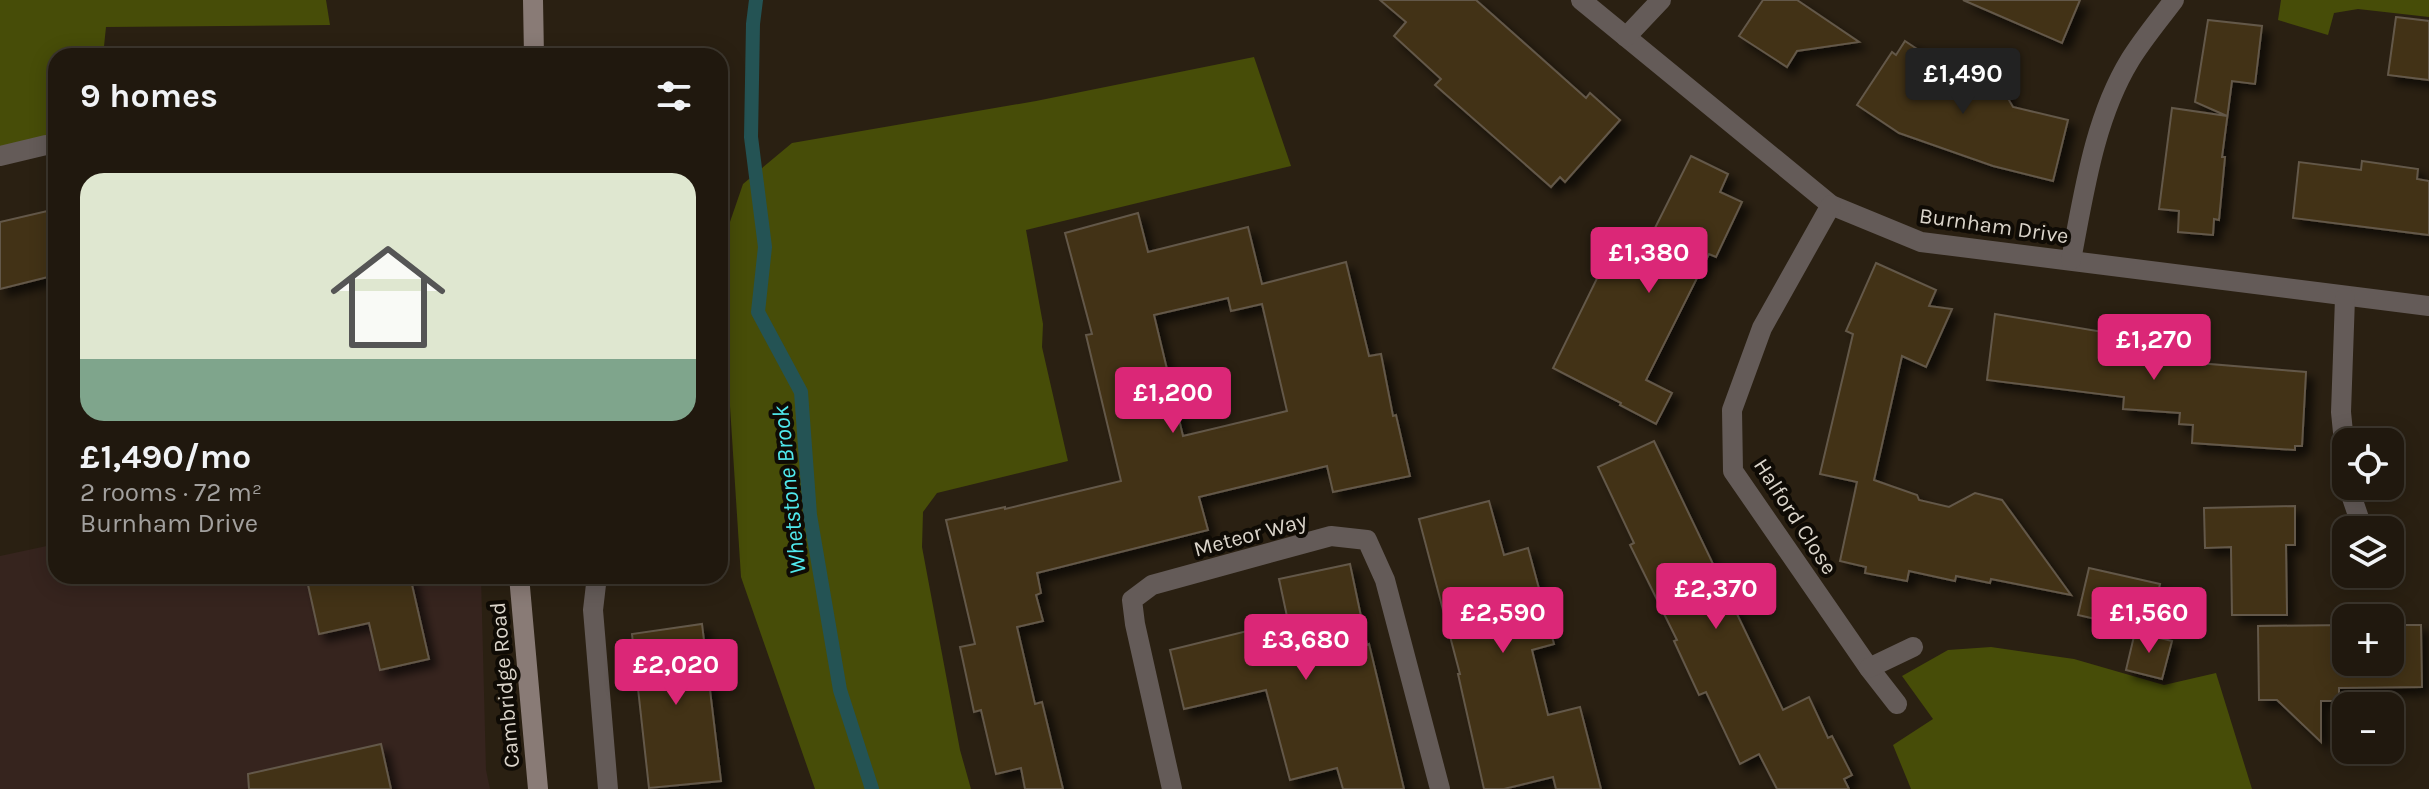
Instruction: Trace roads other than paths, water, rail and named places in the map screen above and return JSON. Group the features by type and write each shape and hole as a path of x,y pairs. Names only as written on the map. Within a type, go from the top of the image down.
{"street":[{"path":"533,0 534,48"},
{"name":"Burnham Drive","path":"1581,0 1831,205 1921,242 2345,298 2429,306"},
{"path":"1626,37 1661,0"},
{"path":"2071,260 2089,168 2108,105 2130,61 2174,0"},
{"path":"0,156 48,145"},
{"name":"Halford Close","path":"1831,205 1762,328 1732,410 1733,471 1897,704"},
{"path":"2343,428 2345,298"},
{"name":"Meteor Way","path":"1172,789 1132,600 1152,585 1331,536 1367,540 1385,580 1440,789"},
{"name":"Cambridge Road","path":"520,584 538,789"},
{"path":"596,584 593,610 608,789"},
{"path":"1869,668 1913,647"}],"waterway":[{"name":"Whetstone Brook","path":"756,0 751,137 765,247 758,312 801,392 810,515 840,690 872,789"}]}
